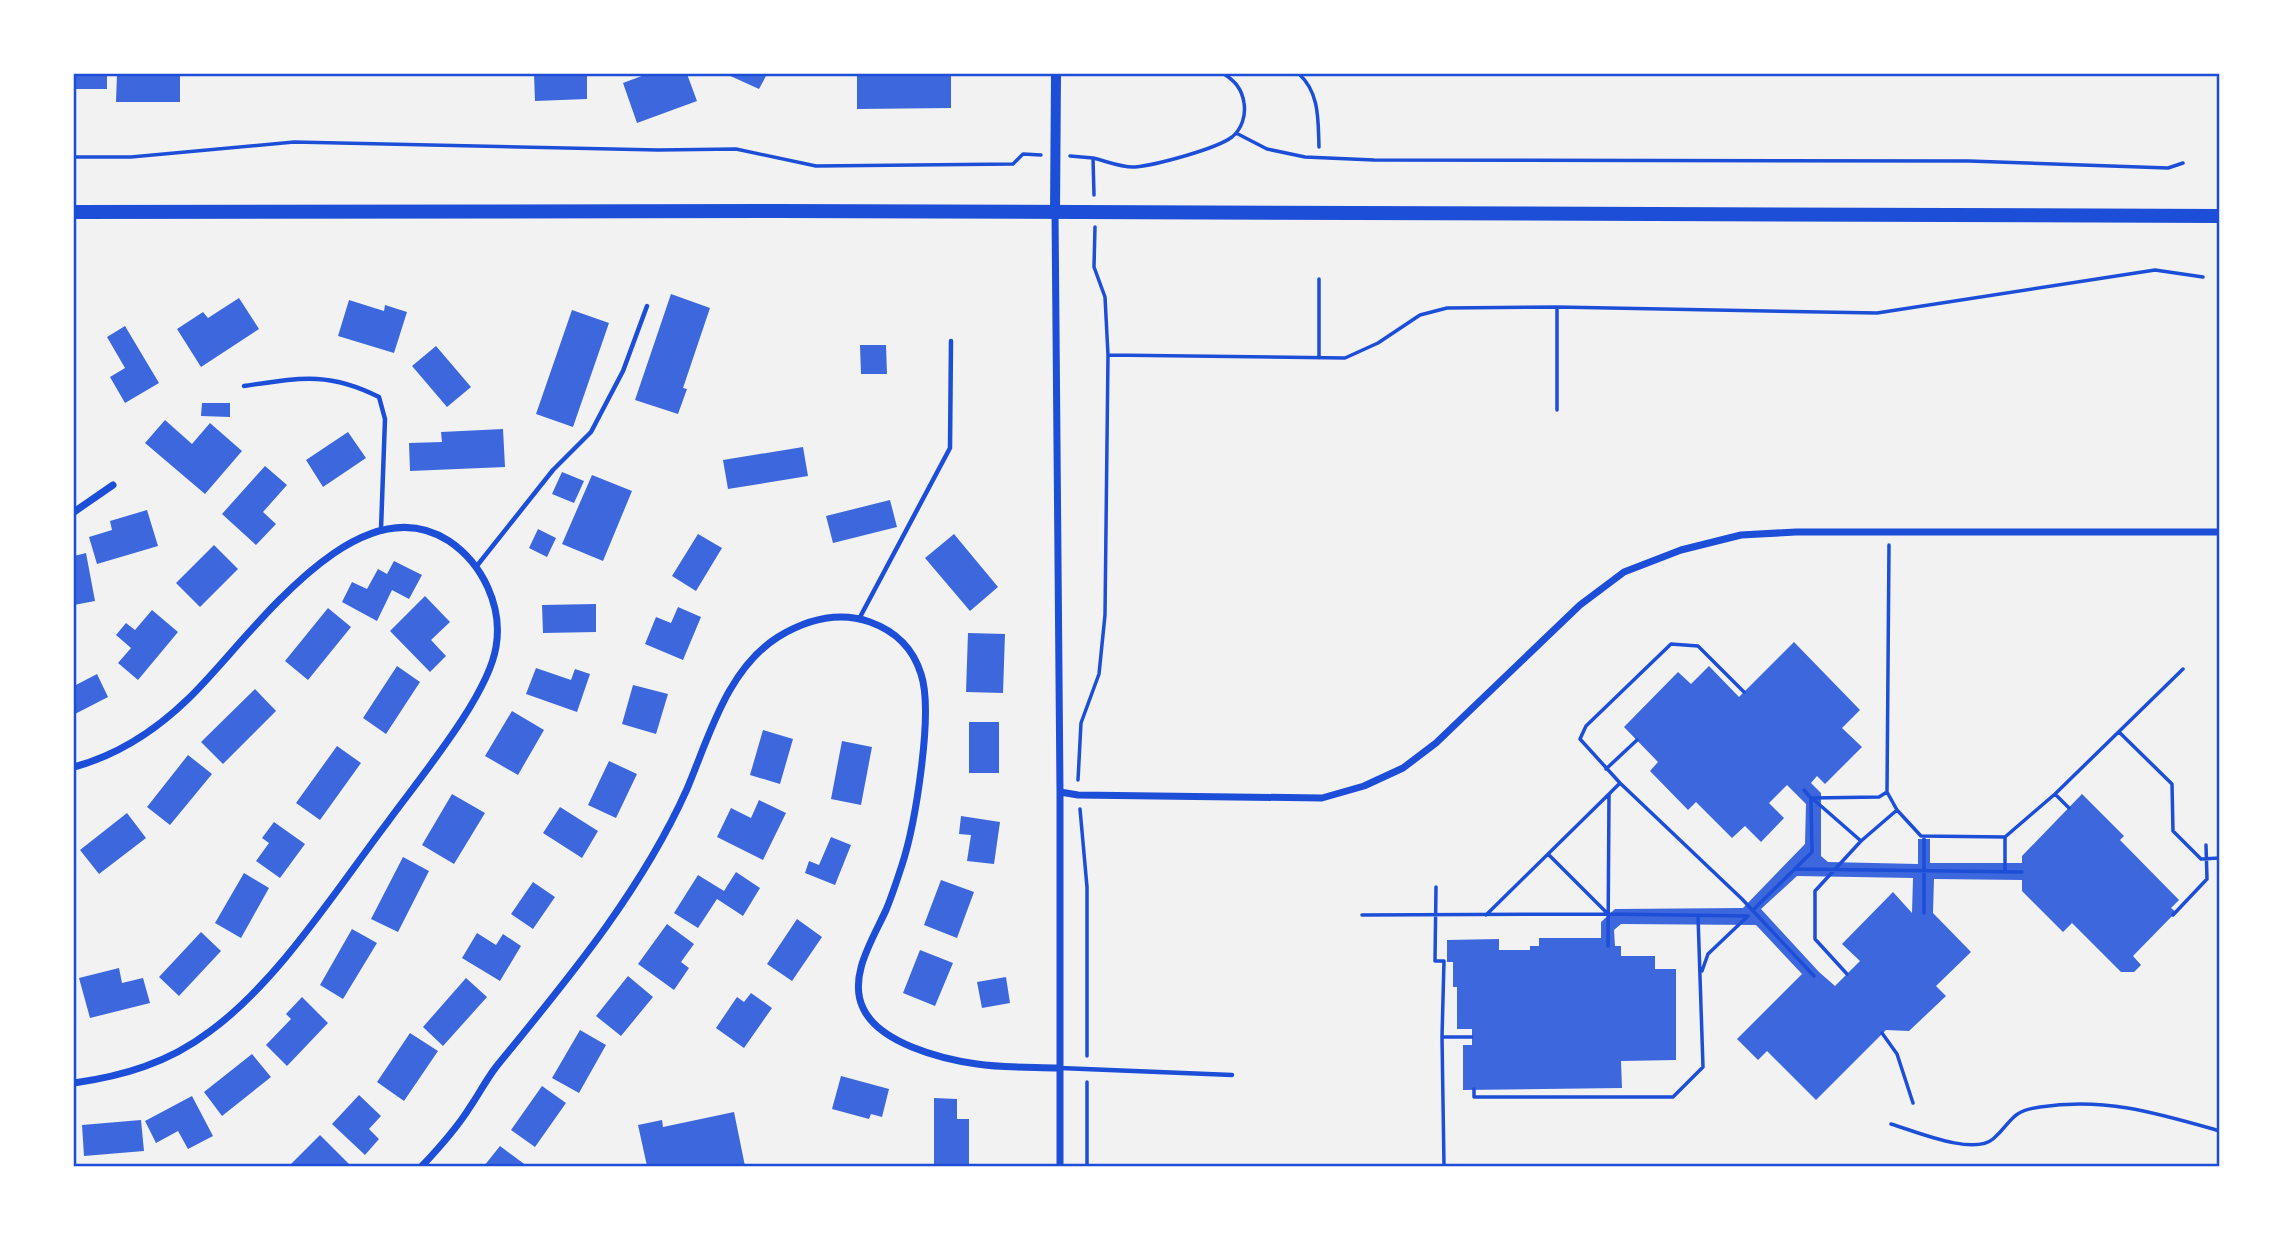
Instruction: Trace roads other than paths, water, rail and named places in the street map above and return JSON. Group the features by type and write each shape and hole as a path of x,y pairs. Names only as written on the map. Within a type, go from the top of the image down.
{"main road":[{"path":"74,212 2220,216"}],"street":[{"path":"1056,74 1060,1167"},
{"path":"74,512 113,485"},
{"path":"74,767 112,754 150,731 202,685 302,578 339,549 382,529 416,528 434,533 464,554 485,582 496,614 498,632 490,668 472,703 315,919 271,973 241,1005 210,1032 179,1053 144,1068 107,1079 74,1083"},
{"path":"1060,792 1078,795 1322,798 1364,786 1404,768 1436,743 1580,605 1624,572 1681,550 1741,535 1836,531 2220,532"},
{"path":"422,1167 470,1108 483,1084 516,1046 625,902 676,813 738,677 753,658 791,629 836,617 859,619 881,626 899,638 914,655 922,676 925,721 906,849 887,907 861,969 858,988 861,1005 870,1020 883,1032 900,1042 937,1055 976,1064 1059,1068"}],"lane":[{"path":"476,567 553,470 591,432 623,371 647,306"},
{"path":"859,619 950,448 951,341"},
{"path":"244,386 304,377 340,380 379,397 385,419 382,529"},
{"path":"1059,1068 1232,1074"}]}
